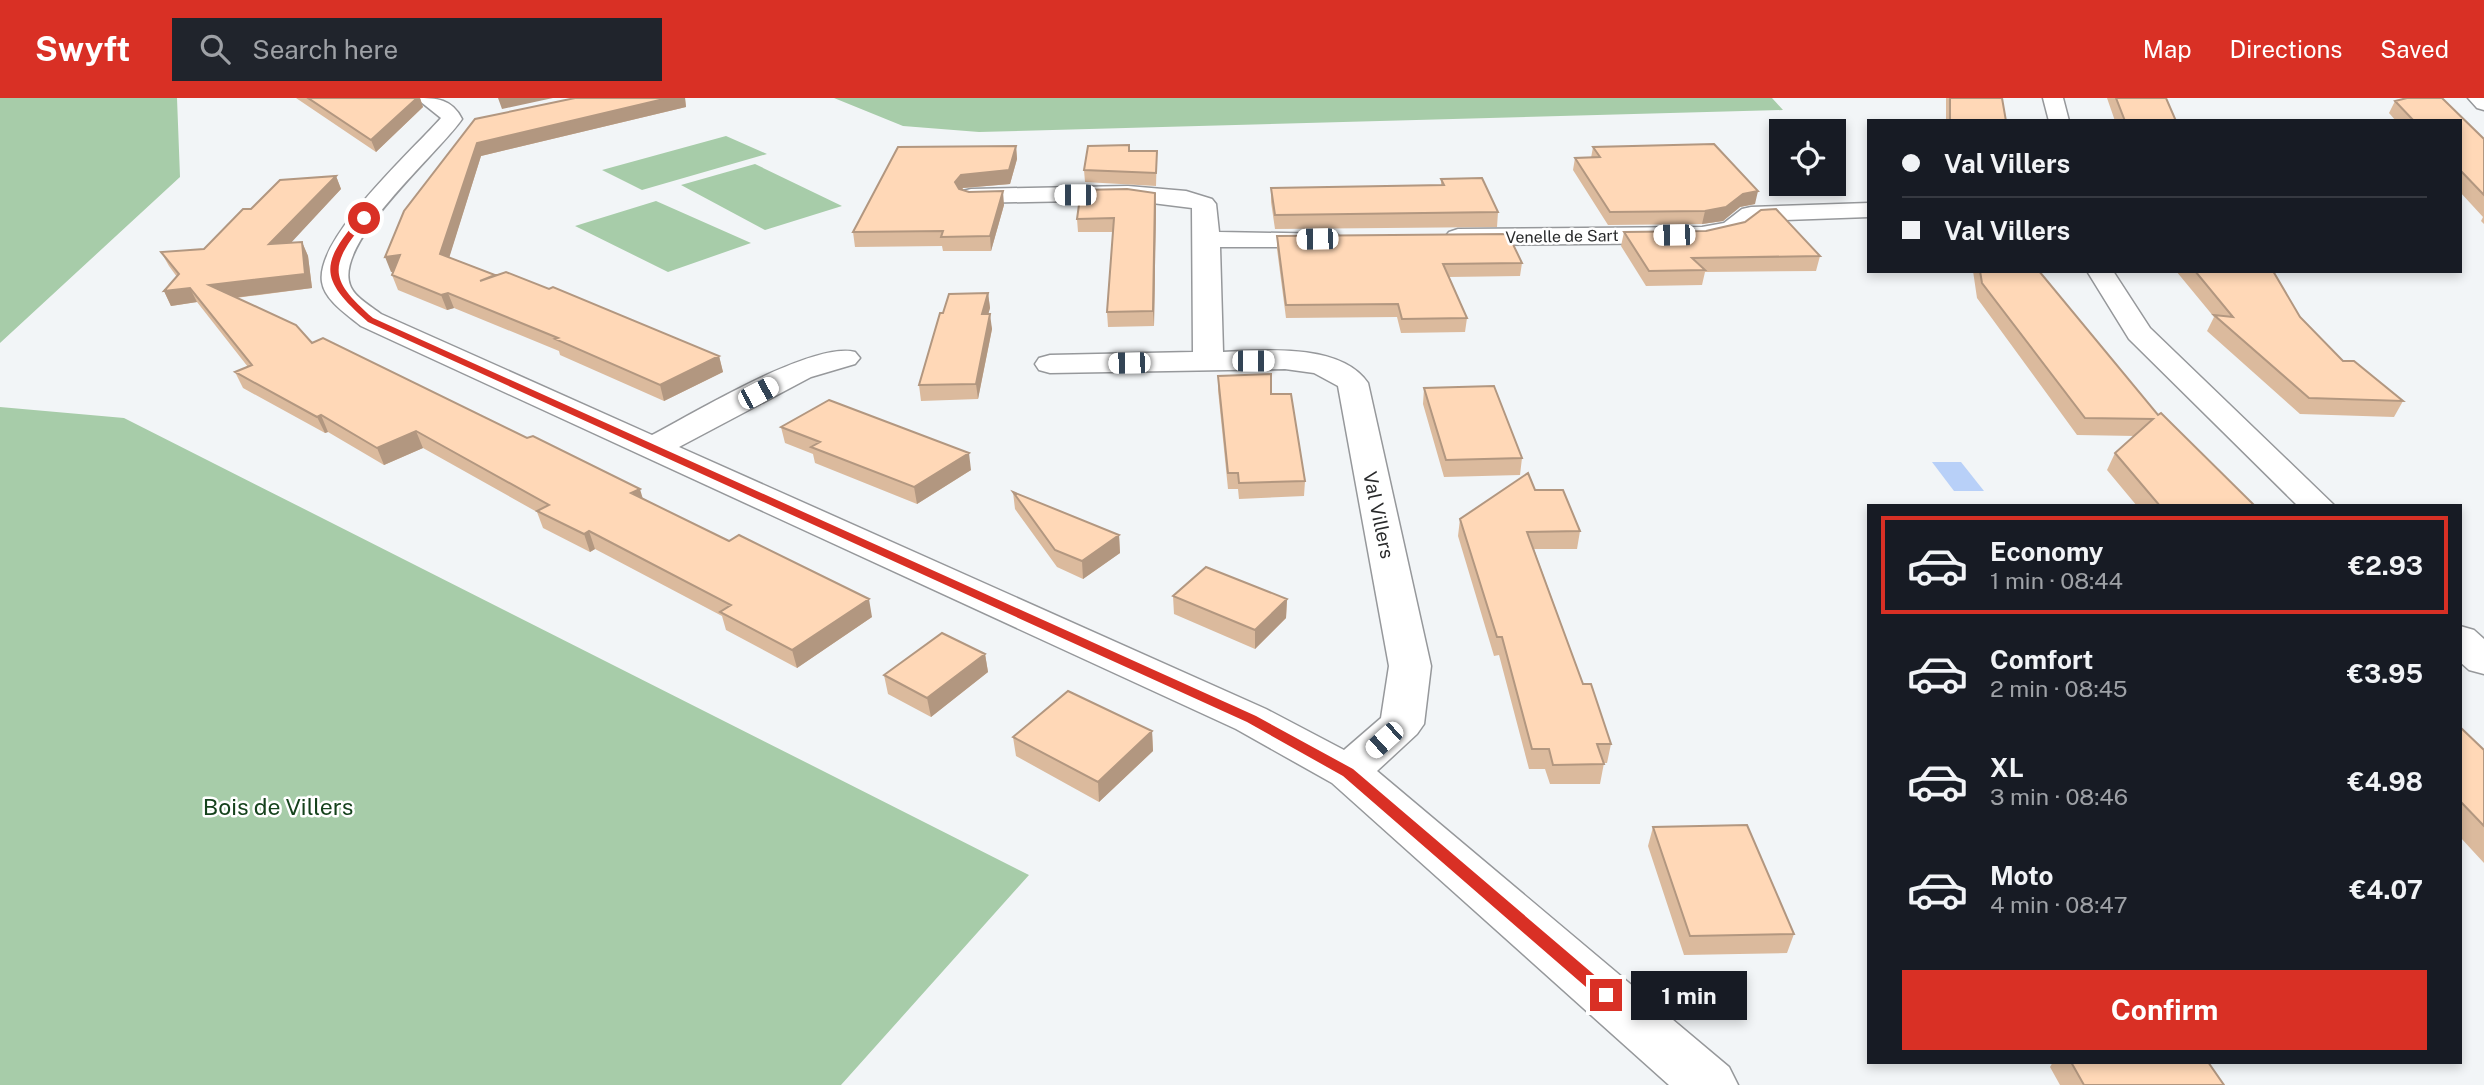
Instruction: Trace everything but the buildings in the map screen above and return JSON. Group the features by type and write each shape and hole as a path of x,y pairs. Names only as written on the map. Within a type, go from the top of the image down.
{"street":[{"path":"426,98 448,111 457,128 349,235 335,262 335,280 342,295 370,320 1251,719 1348,772 1709,1085"},
{"path":"2053,98 2058,119"},
{"path":"2478,98 2484,104"},
{"path":"971,196 1181,196 1204,204 1208,362"},
{"name":"Venelle de Sart","path":"1427,238 1702,234 1732,229 1751,214 1867,210"},
{"path":"1207,240 1358,239"},
{"path":"2101,273 2138,333 2316,504"},
{"path":"650,449 800,371 845,358"},
{"name":"Val Villers","path":"1050,365 1320,363 1342,371 1353,383 1410,666 1402,724 1348,772"},
{"path":"2462,641 2484,662"}],"green space":[{"path":"0,98 177,98 180,177 0,343"},
{"path":"834,98 1772,98 1783,110 979,132 903,126"},
{"path":"726,136 767,154 642,190 602,170"},
{"path":"755,164 842,206 765,230 681,185"},
{"path":"656,201 751,243 668,272 575,226"},
{"name":"Bois de Villers","path":"0,407 124,418 1029,875 841,1085 0,1085"}],"water":[{"path":"1932,462 1961,462 1984,491 1954,491"}],"route":[{"path":"364,218 349,235 335,262 335,280 342,295 370,320 1251,719 1348,772 1606,995"}]}
